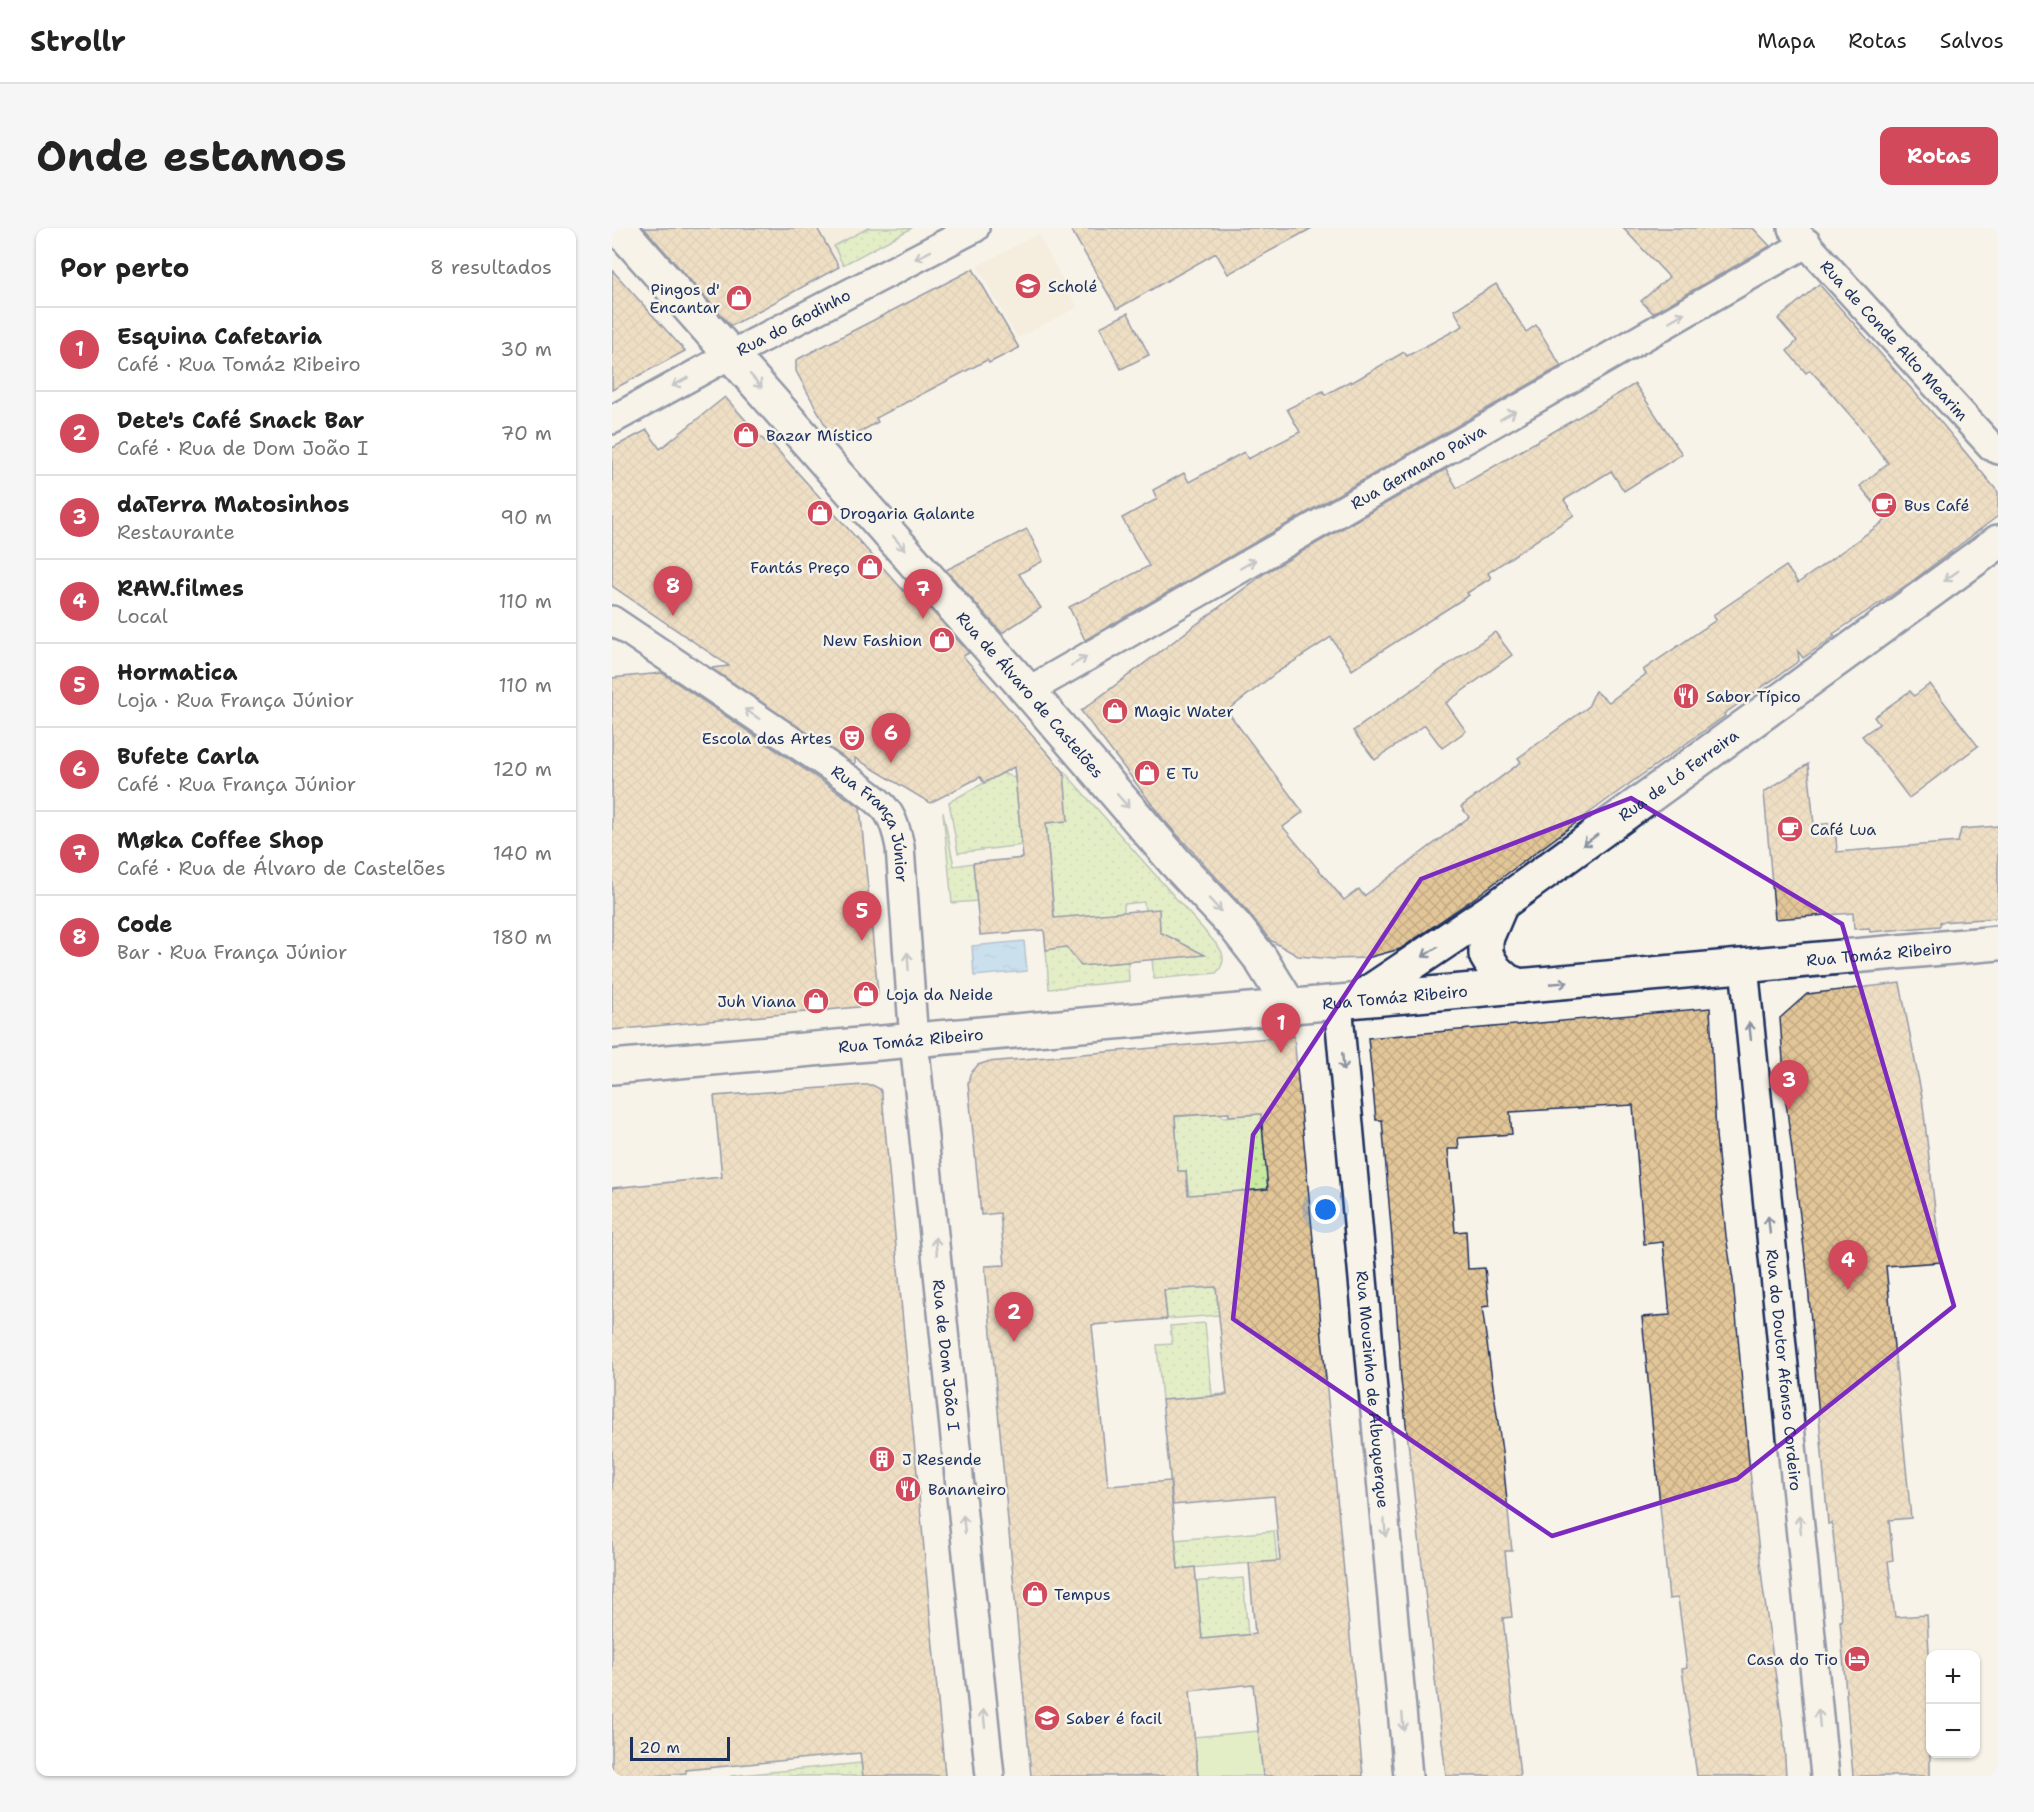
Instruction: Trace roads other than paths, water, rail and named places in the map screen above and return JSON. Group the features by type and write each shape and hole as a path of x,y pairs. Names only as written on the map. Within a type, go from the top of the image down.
{"street":[{"name":"Rua de Álvaro de Castelões","path":"619,228 1028,691 1175,862 1234,926 1260,958 1291,1008"},
{"name":"Rua do Godinho","path":"612,420 732,354 975,228"},
{"name":"Rua de Conde Alto Mearim","path":"1799,235 1992,447 1998,450"},
{"name":"Rua Germano Paiva","path":"1028,691 1799,235"},
{"name":"Rua de Ló Ferreira","path":"1346,1002 1502,904 1998,542"},
{"name":"Rua França Júnior","path":"612,620 853,782 886,807 895,825 900,847 914,1041"},
{"path":"1502,904 1486,939 1486,955 1495,970 1507,981 1520,987"},
{"name":"Rua Tomáz Ribeiro","path":"612,1067 1998,943"},
{"name":"Rua do Doutor Afonso Cordeiro","path":"1744,966 1825,1776"},
{"name":"Rua Mouzinho de Albuquerque","path":"1346,1002 1408,1776"},
{"name":"Rua de Dom João I","path":"914,1041 990,1776"}],"water":[{"path":"1024,941 1027,971 974,976 972,946"}],"place":[{"name":"Scholé","path":"1028,286"},
{"name":"Pingos d' Encantar","path":"739,298"},
{"name":"Bazar Místico","path":"746,435"},
{"name":"Bus Café","path":"1884,505"},
{"name":"Drogaria Galante","path":"820,513"},
{"name":"Fantás Preço","path":"870,567"},
{"name":"Code","path":"673,616"},
{"name":"Møka Coffee Shop","path":"923,619"},
{"name":"New Fashion","path":"942,640"},
{"name":"Sabor Típico","path":"1686,696"},
{"name":"Magic Water","path":"1115,711"},
{"name":"Escola das Artes","path":"852,738"},
{"name":"Bufete Carla","path":"891,763"},
{"name":"E Tu","path":"1147,773"},
{"name":"Café Lua","path":"1790,829"},
{"name":"Hormatica","path":"862,941"},
{"name":"Loja da Neide","path":"866,994"},
{"name":"Juh Viana","path":"816,1001"},
{"name":"Esquina Cafetaria","path":"1281,1053"},
{"name":"daTerra Matosinhos","path":"1789,1110"},
{"name":"RAW.filmes","path":"1848,1290"},
{"name":"Dete's Café Snack Bar","path":"1014,1342"},
{"name":"J Resende","path":"882,1459"},
{"name":"Bananeiro","path":"908,1489"},
{"name":"Tempus","path":"1035,1594"},
{"name":"Casa do Tio","path":"1857,1659"},
{"name":"Saber é facil","path":"1047,1718"}]}
